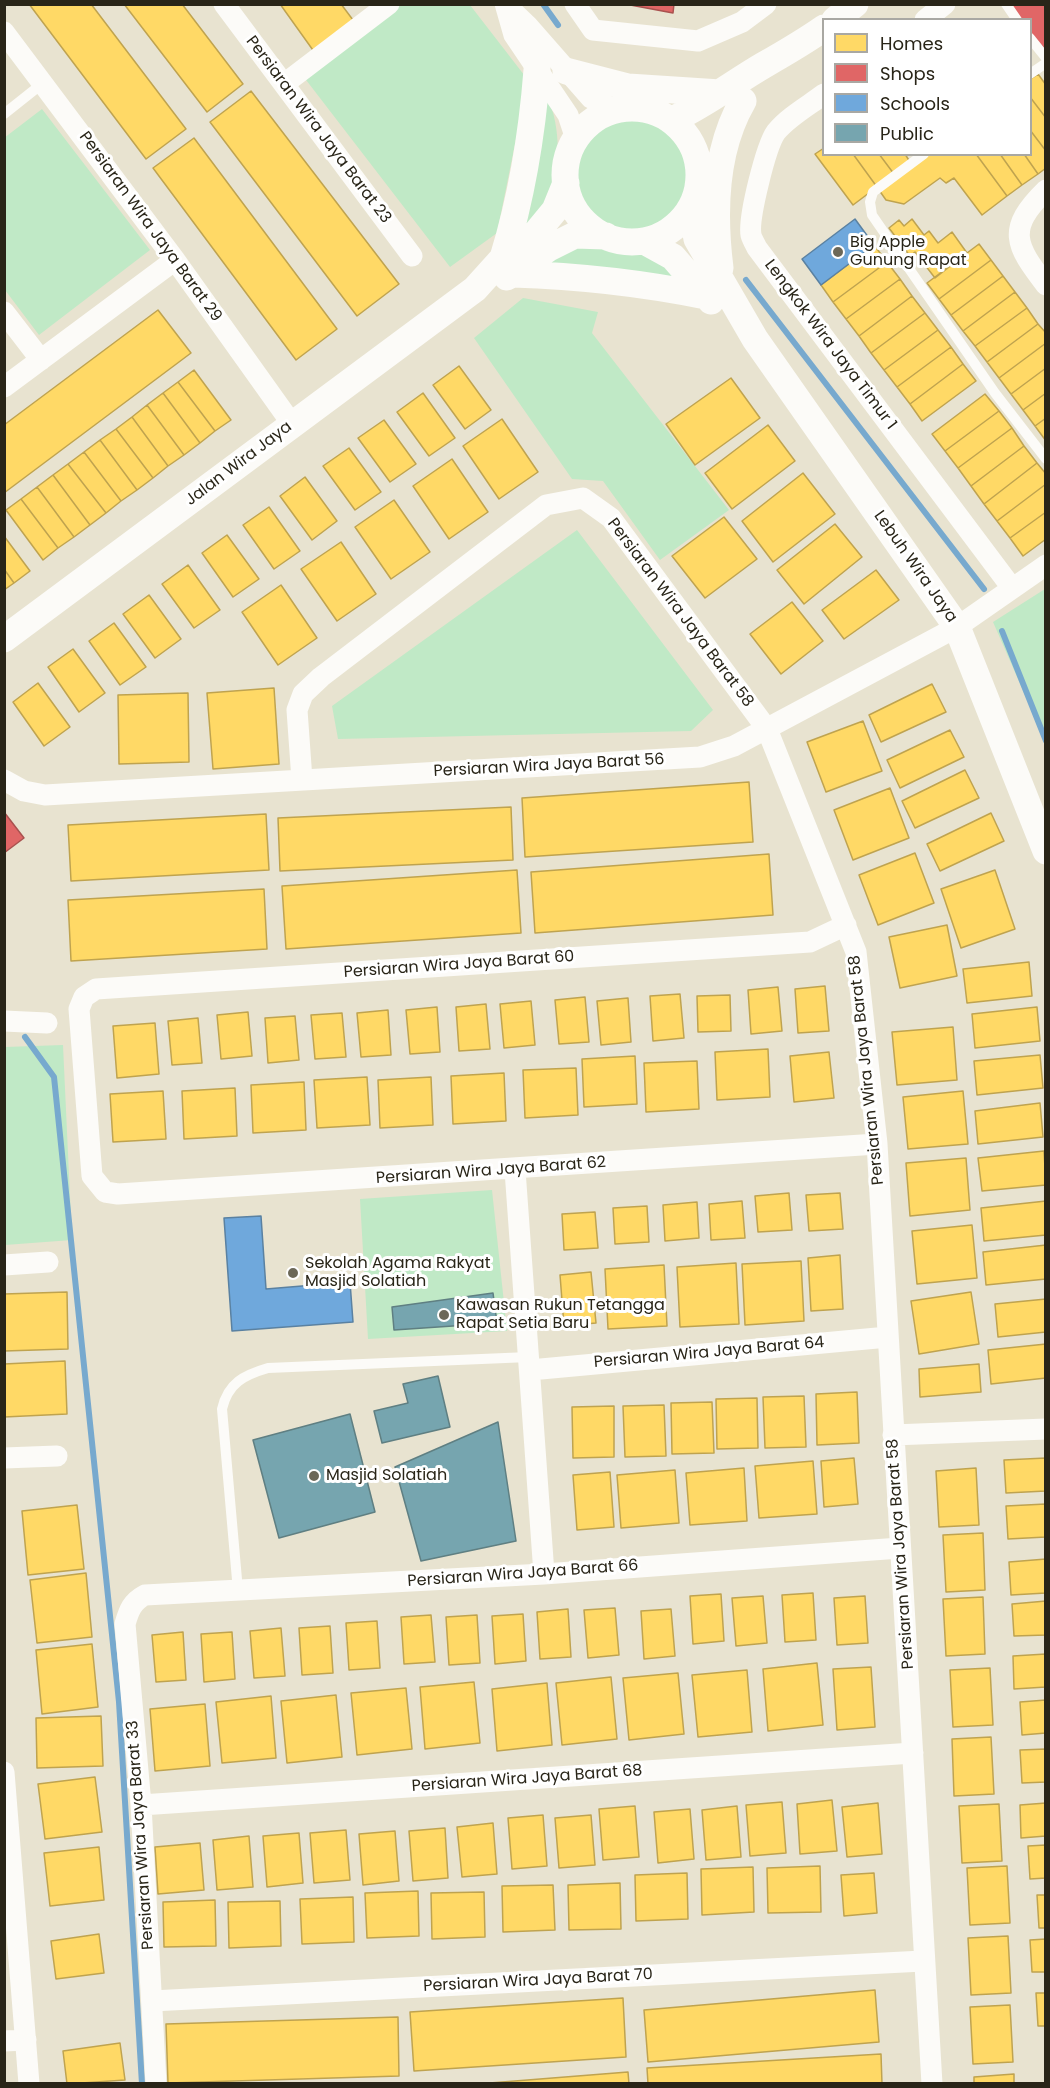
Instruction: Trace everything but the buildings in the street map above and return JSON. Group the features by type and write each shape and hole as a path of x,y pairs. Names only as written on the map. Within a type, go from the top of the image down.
{"street":[{"name":"Persiaran Wira Jaya Barat 23","path":"224,4 412,256"},
{"path":"284,84 389,4"},
{"path":"575,4 593,30 698,41 742,22 766,4"},
{"path":"838,18 855,4"},
{"path":"928,18 945,4"},
{"path":"506,6 514,35 568,115 576,139"},
{"path":"506,6 527,25 591,98 616,110"},
{"path":"672,120 698,108 732,97 771,76 791,52 822,29"},
{"name":"Persiaran Wira Jaya Barat 29","path":"4,32 175,260 292,424"},
{"path":"537,70 533,123 508,266 596,279 654,285 714,287 715,231 721,159 731,122 732,97"},
{"path":"566,71 628,87 732,97"},
{"name":"Lengkok Wira Jaya Timur 1","path":"822,95 789,119 777,131 770,143 758,182 751,234 757,248 1012,588"},
{"path":"696,151 732,97"},
{"path":"636,108 655,111 672,120 686,134 696,151 699,170 698,189 691,208 671,229 644,241 624,242 606,237 589,226 576,212 566,183 566,168 576,139 598,117 616,110 636,108"},
{"name":"Jalan Wira Jaya","path":"508,266 555,210 566,183"},
{"path":"1046,190 1030,206 1020,224 1019,242 1025,258 1046,285"},
{"name":"Lebuh Wira Jaya","path":"691,208 697,239 714,287"},
{"name":"Jalan Wira Jaya","path":"4,639 508,266 575,236 606,237"},
{"name":"Lebuh Wira Jaya","path":"644,241 673,257 714,287 755,339 957,627 1046,851"},
{"path":"4,387 175,260"},
{"path":"4,312 41,360"},
{"name":"Persiaran Wira Jaya Barat 58","path":"302,780 297,710 303,694 321,677 546,505 583,498 611,518 767,729 856,952 877,1144 923,1961 932,2084"},
{"name":"Persiaran Wira Jaya Barat 56","path":"4,780 24,791 45,795 700,757 734,746 957,627 1046,565"},
{"name":"Persiaran Wira Jaya Barat 60","path":"105,1192 96,1185 92,1176 79,1009 84,997 96,989 810,942 846,925"},
{"path":"4,1021 47,1023"},
{"name":"Persiaran Wira Jaya Barat 62","path":"105,1192 130,1194 877,1144"},
{"path":"515,1170 544,1574"},
{"path":"4,1265 48,1262"},
{"name":"Persiaran Wira Jaya Barat 64","path":"529,1363 888,1337"},
{"path":"893,1435 1046,1429"},
{"path":"4,1458 57,1456"},
{"name":"Persiaran Wira Jaya Barat 66","path":"145,1595 544,1574 900,1548"},
{"name":"Persiaran Wira Jaya Barat 33","path":"145,1595 136,1600 129,1609 125,1624 141,1805 156,2084"},
{"name":"Persiaran Wira Jaya Barat 68","path":"141,1805 913,1753"},
{"path":"4,1773 7,1841 29,2084"},
{"name":"Persiaran Wira Jaya Barat 70","path":"152,2001 923,1961"},
{"path":"4,2042 26,2040"}],"lane":[{"path":"1006,4 1016,18"},
{"path":"1032,41 1046,61 1032,72"},
{"path":"4,114 43,83"},
{"path":"921,156 873,192 870,202 872,215 995,393 1046,459"},
{"path":"238,1591 222,1409 225,1396 235,1382 268,1368 529,1363"}],"green space":[{"path":"397,5 470,5 528,80 497,233 450,267 303,76"},
{"path":"545,94 554,115 558,143 554,183 547,200 518,235"},
{"path":"42,109 150,250 39,335 5,290 4,138"},
{"path":"630,119 652,123 670,136 683,154 687,176 683,198 670,216 652,229 630,233 608,229 590,216 577,198 573,176 577,154 590,136 608,123"},
{"path":"579,247 625,251 648,256 667,265 688,285 532,268"},
{"path":"523,298 598,312 592,333 729,510 660,560 603,481 572,479 474,338"},
{"path":"577,530 713,710 691,731 338,739 332,706"},
{"path":"1045,589 1045,741 993,622"},
{"path":"63,1045 72,1240 5,1245 5,1047"},
{"path":"492,1190 507,1331 368,1339 360,1199"}],"waterway":[{"path":"543,4 558,25"},
{"path":"746,280 984,589"},
{"path":"1002,631 1046,741"},
{"path":"25,1037 54,1077 119,1702 142,2084"}],"place":[{"name":"Big Apple Gunung Rapat","path":"838,252"},
{"name":"Sekolah Agama Rakyat Masjid Solatiah","path":"293,1273"},
{"name":"Kawasan Rukun Tetangga Rapat Setia Baru","path":"444,1315"},
{"name":"Masjid Solatiah","path":"314,1476"}]}
